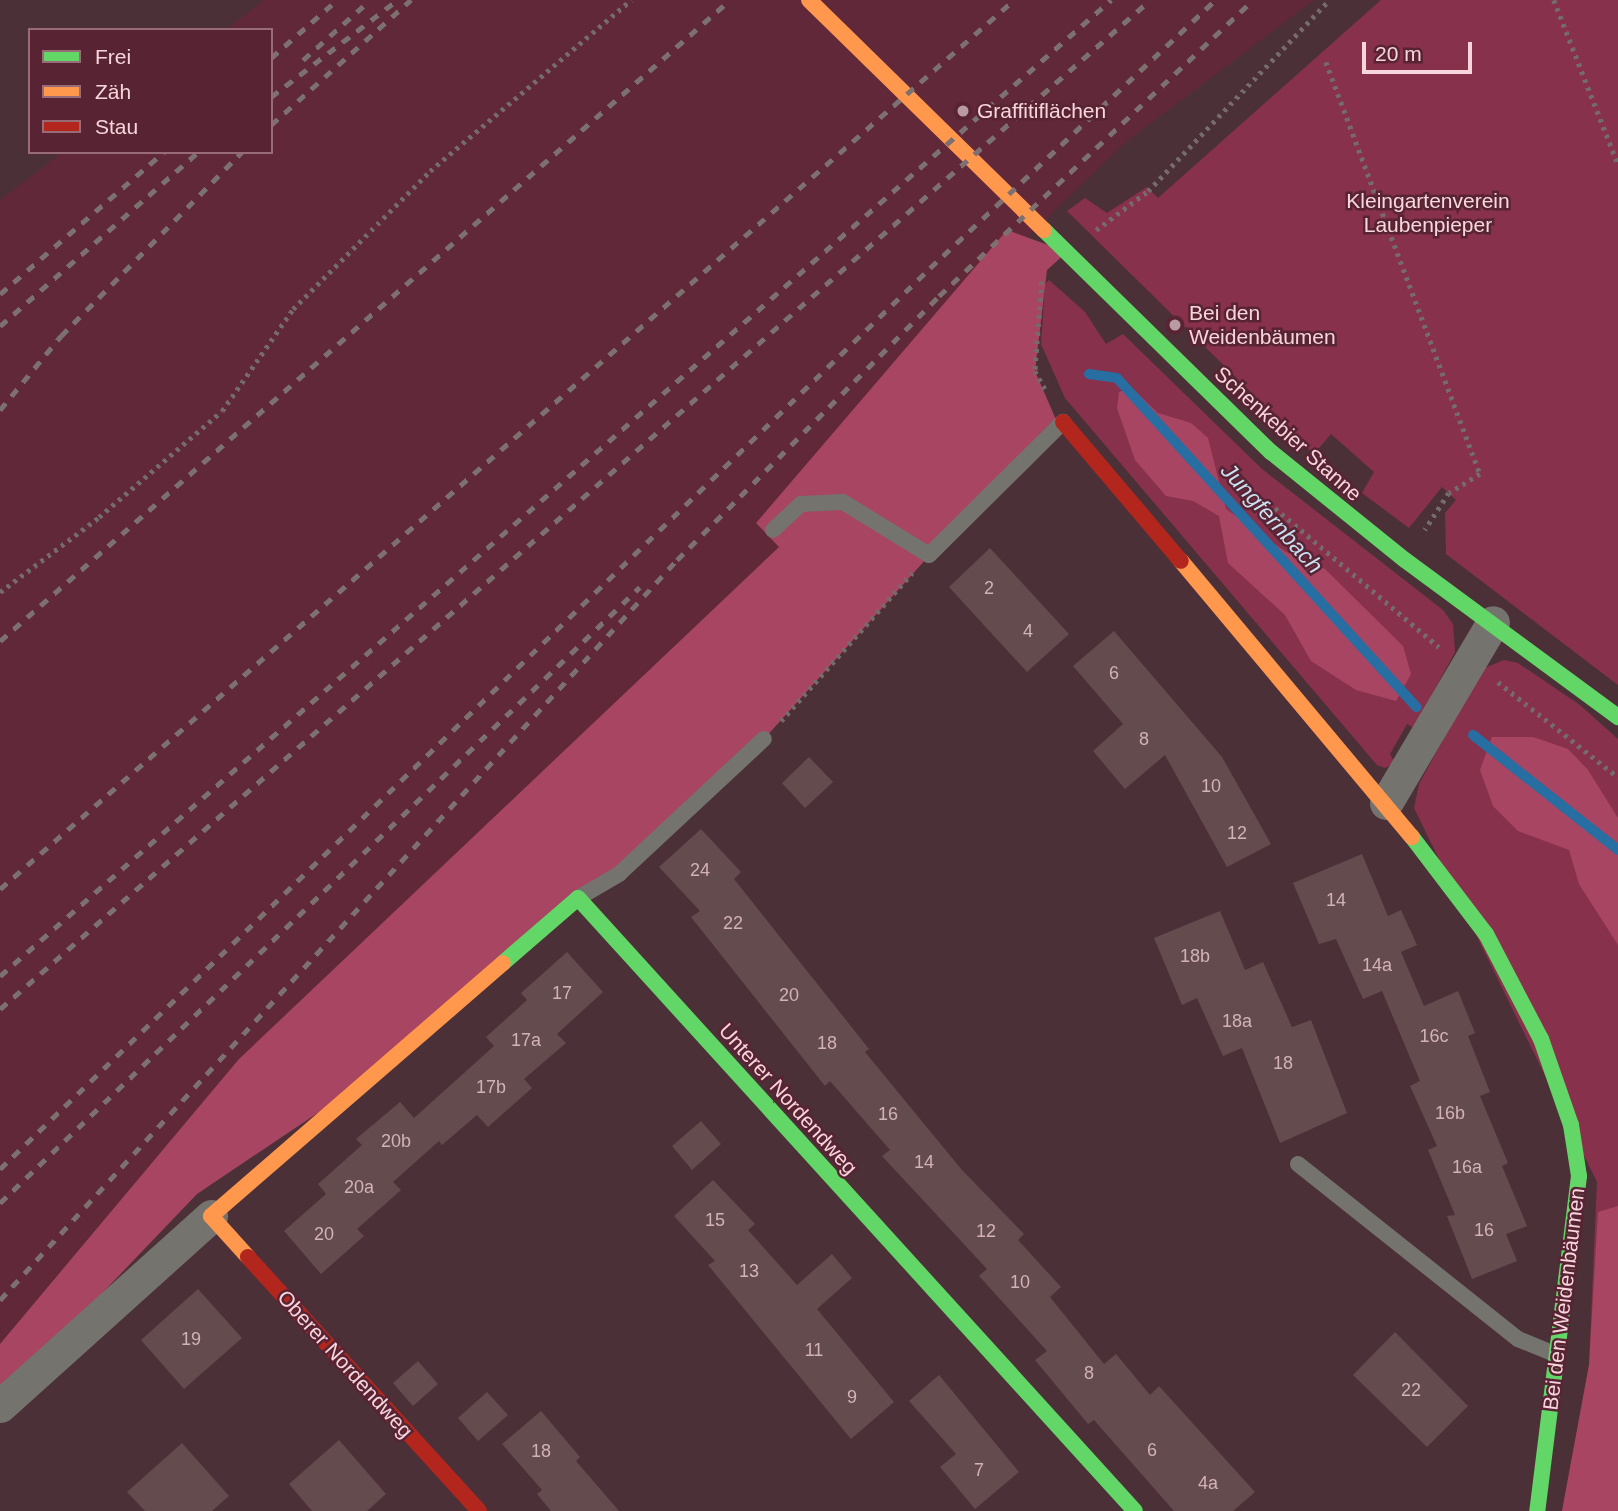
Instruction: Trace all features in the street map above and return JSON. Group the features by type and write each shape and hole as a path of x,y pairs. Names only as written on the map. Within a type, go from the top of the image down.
{"street":[{"name":"Schenkebier Stanne","path":"809,0 1270,452 1405,561 1493,622 1618,717"},
{"name":"Bei den Weidenbäumen","path":"1063,422 1386,803 1486,934 1512,977 1542,1039 1571,1125 1579,1176 1559,1356 1537,1511"},
{"path":"1386,803 1493,622"},
{"path":"0,1406 211,1216 392,1063 578,898"},
{"name":"Unterer Nordendweg","path":"578,898 1135,1511"},
{"name":"Oberer Nordendweg","path":"211,1216 479,1511"}],"lane":[{"path":"773,530 801,504 843,502 929,555 1063,422"},
{"path":"578,898 619,874 764,739"},
{"path":"1298,1164 1518,1339 1559,1356"}],"path":[{"path":"0,593 99,517 222,411 293,309 430,171 631,0"},
{"path":"1063,422 1035,371 1039,287 1047,270 1148,191 1329,0"},
{"path":"1554,0 1618,164"},
{"path":"1326,62 1480,474 1449,493 1405,561"},
{"path":"764,739 929,555"}],"shaded area":[{"path":"264,0 1314,0 1126,142 945,316 757,523 779,547 239,1059 0,1344 0,200 60,154 273,154 273,28 228,28"},
{"path":"1007,230 1067,252 1047,270 1035,371 1057,422 963,518 764,739 392,1063 197,1194 0,1400 0,1344 239,1059 779,547 756,523"},
{"path":"1131,387 1158,413 1191,423 1208,438 1226,509 1286,552 1325,569 1403,646 1411,674 1396,701 1356,690 1311,661 1285,615 1228,563 1219,516 1193,501 1166,496 1135,460 1117,408 1119,392"},
{"path":"1492,737 1533,737 1568,749 1588,770 1618,818 1618,945 1579,884 1569,850 1518,831 1493,806 1480,770"},
{"path":"1618,1206 1618,1511 1562,1511 1589,1365 1598,1212"}],"green space":[{"name":"Kleingartenverein Laubenpieper","path":"1381,0 1618,0 1618,685 1446,554 1445,513 1456,500 1442,487 1409,528 1362,493 1374,472 1331,434 1314,454 1067,211 1085,198 1107,213 1147,187 1158,198"},
{"path":"1049,280 1085,312 1106,344 1123,334 1262,469 1443,610 1453,624 1455,652 1414,728 1407,724 1390,754 1395,763 1385,768 1377,765 1065,398 1041,344 1045,284"},
{"path":"1504,660 1518,663 1580,705 1618,739 1618,1511 1562,1511 1589,1365 1597,1182 1414,808 1419,784 1482,669"}],"building":[{"path":"990,548 1069,634 1027,672 949,587"},
{"path":"1114,631 1222,757 1271,844 1227,867 1165,755 1125,789 1093,751 1123,724 1073,666"},
{"path":"809,757 833,782 805,808 782,783"},
{"path":"701,829 741,872 734,879 869,1049 865,1052 962,1170 1024,1234 1018,1240 1061,1287 1050,1297 1104,1364 1116,1354 1150,1395 1159,1386 1255,1492 1233,1511 1174,1511 1094,1420 1088,1424 1035,1360 1047,1351 979,1276 987,1269 882,1156 890,1150 830,1081 825,1086 691,917 700,911 659,867"},
{"path":"1362,854 1388,916 1401,910 1417,945 1401,952 1424,1006 1458,991 1475,1033 1468,1036 1490,1092 1480,1096 1508,1163 1502,1166 1527,1226 1506,1234 1517,1261 1472,1279 1447,1216 1455,1215 1428,1150 1437,1146 1410,1086 1420,1081 1382,991 1363,999 1336,939 1319,944 1293,883"},
{"path":"1220,911 1245,970 1263,962 1292,1027 1311,1020 1347,1113 1280,1143 1242,1048 1223,1056 1197,998 1182,1005 1154,938"},
{"path":"567,952 603,992 557,1034 566,1043 524,1079 532,1088 488,1127 477,1115 442,1145 439,1141 393,1182 401,1190 357,1229 364,1236 321,1274 284,1231 326,1194 318,1184 362,1145 356,1139 400,1102 414,1118 494,1046 486,1037 527,1000 521,993"},
{"path":"701,1121 721,1144 692,1170 672,1146"},
{"path":"713,1180 755,1224 748,1230 797,1285 832,1254 852,1278 817,1309 894,1402 851,1439 708,1265 715,1261 674,1216"},
{"path":"198,1289 242,1338 184,1389 141,1340"},
{"path":"1395,1332 1468,1406 1427,1447 1353,1375"},
{"path":"418,1361 438,1384 413,1406 393,1383"},
{"path":"939,1375 1019,1472 975,1509 940,1467 956,1454 909,1401"},
{"path":"487,1392 508,1415 478,1441 458,1418"},
{"path":"541,1411 580,1457 576,1461 619,1511 551,1511 537,1494 542,1490 502,1444"},
{"path":"339,1440 386,1494 367,1511 312,1511 289,1484"},
{"path":"182,1443 229,1496 212,1511 145,1511 127,1492"}],"waterway":[{"name":"Jungfernbach","path":"1089,374 1117,378 1416,707"},
{"name":"Jungfernbach","path":"1473,735 1618,850"}],"railway":[{"path":"273,56 337,0"},
{"path":"303,60 370,0"},
{"path":"273,123 411,0"},
{"path":"0,641 730,0"},
{"path":"0,889 1014,0"},
{"path":"0,976 1111,0"},
{"path":"0,1009 1150,0"},
{"path":"0,1169 930,268 1215,0"},
{"path":"0,1300 677,560 939,296 1253,0"},
{"path":"273,95 395,2"},
{"path":"0,294 162,154"},
{"path":"0,326 196,154"},
{"path":"0,410 61,336 240,154"},
{"path":"0,1203 640,587"}],"traffic: fast":[{"path":"1044,230 1271,452 1405,560 1618,717"},
{"path":"1412,837 1486,934 1541,1039 1571,1125 1579,1176 1537,1511"},
{"path":"503,963 578,898 1135,1511"}],"traffic: slow":[{"path":"809,0 1044,230"},
{"path":"1181,561 1412,837"},
{"path":"248,1257 211,1216 503,963"}],"traffic: jam":[{"path":"1063,422 1181,561"},
{"path":"248,1257 479,1511"}],"place":[{"name":"Graffitiflächen","path":"963,111"},
{"name":"Bei den Weidenbäumen","path":"1175,325"}]}
